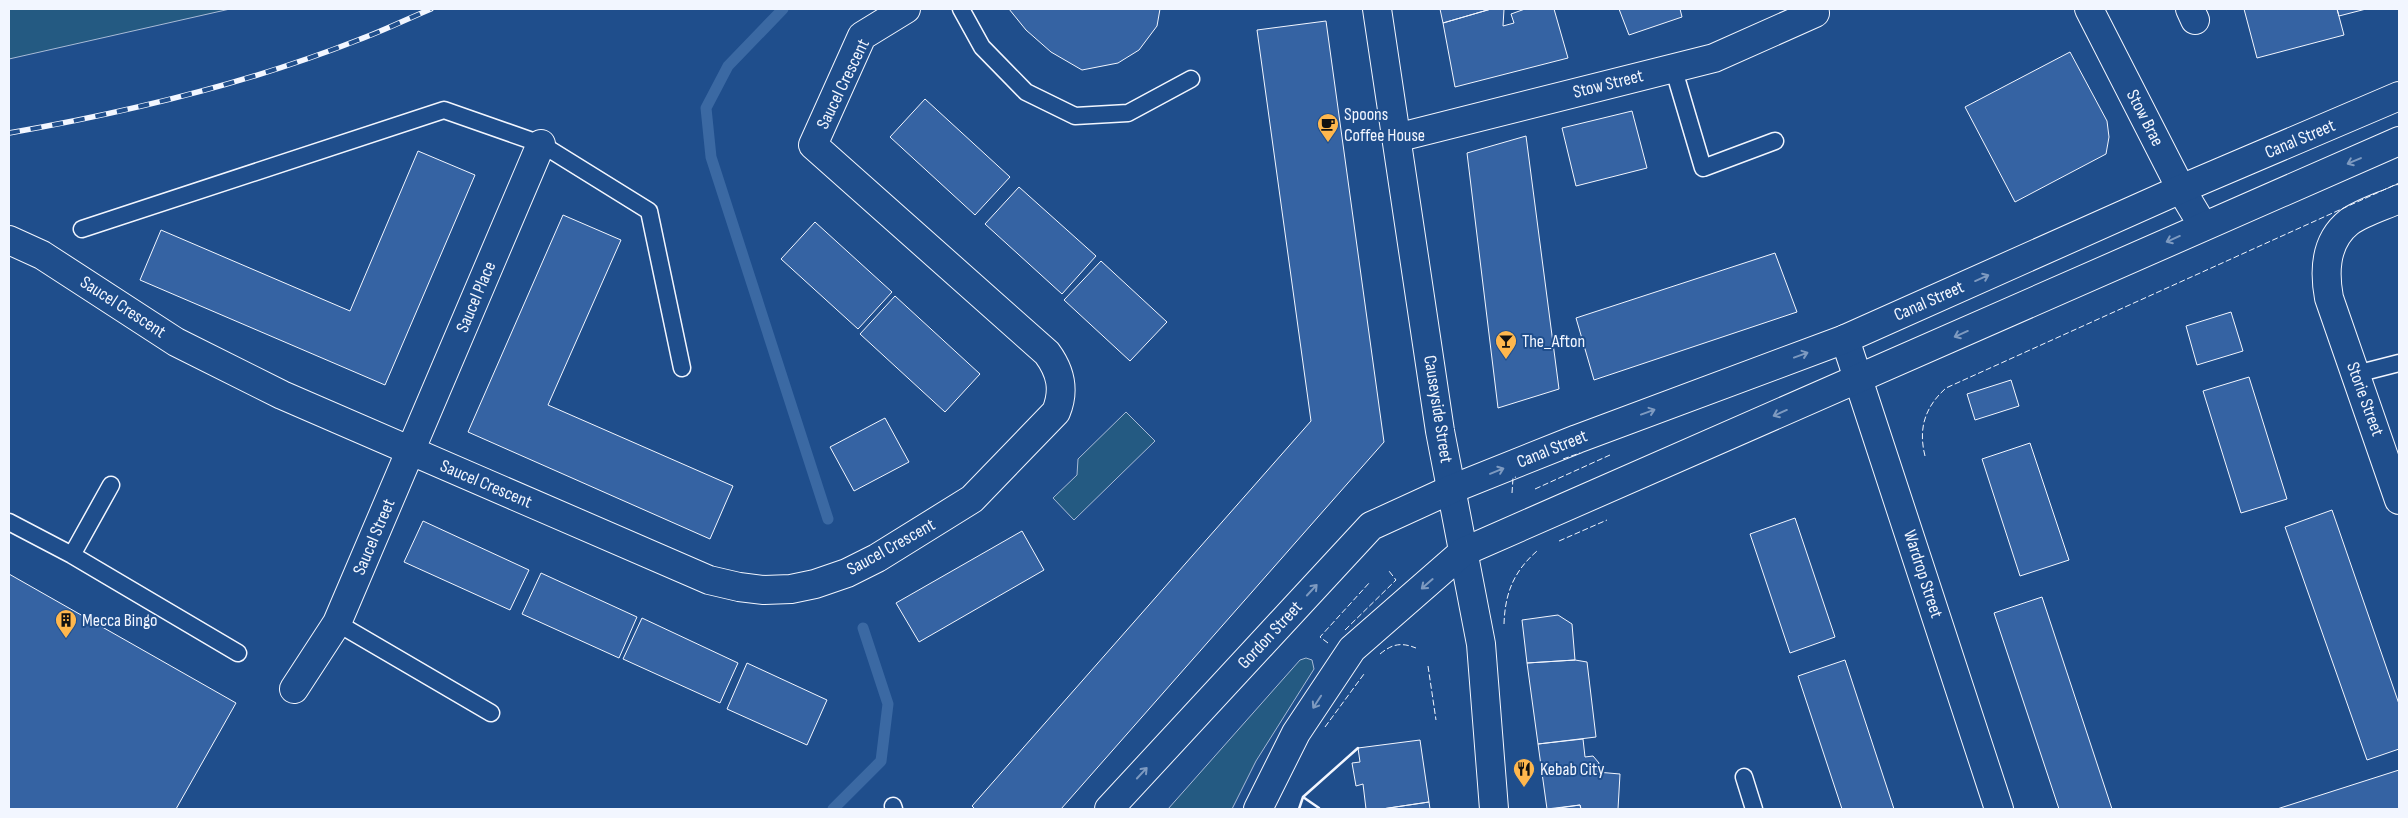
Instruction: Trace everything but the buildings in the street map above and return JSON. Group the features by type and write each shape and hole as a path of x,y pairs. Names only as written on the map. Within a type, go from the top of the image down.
{"street":[{"name":"Saucel Crescent","path":"9,240 42,255 176,342 282,394 410,451 709,580 764,590 807,585 847,573 877,558 972,499 1056,412 1061,399 1062,386 1054,363 1047,353 813,145 862,36 906,9"},
{"name":"Causeyside Street","path":"1377,9 1440,431 1481,644 1494,809"},
{"name":"Stow Brae","path":"2089,9 2181,189 2203,226"},
{"name":"Stow Street","path":"1396,138 1714,58 1814,13"},
{"name":"Canal Street","path":"1452,490 1577,439 1845,339 2181,189 2399,96"},
{"path":"1258,809 1296,733 1352,648 1463,552 2203,226 2399,142"},
{"name":"Saucel Place","path":"410,451 541,144"},
{"name":"Storie Street","path":"2399,199 2349,222 2334,239 2327,259 2325,277 2329,298 2399,500"},
{"name":"Wardrop Street","path":"1845,339 1999,809"},
{"name":"Saucel Street","path":"294,689 337,623 410,451"},
{"name":"Gordon Street","path":"1109,809 1371,526 1452,490"}],"lane":[{"path":"961,9 982,46 1026,92 1075,116 1128,113 1191,78"},
{"path":"1673,67 1703,168 1775,141"},
{"path":"82,230 444,110 541,144 649,212 682,368"},
{"path":"2356,374 2399,363"},
{"path":"72,555 111,485"},
{"path":"9,522 72,555 238,652"},
{"path":"337,623 491,713"},
{"path":"1744,777 1754,809"}],"shaded area":[{"path":"9,9 230,9 9,59"},
{"path":"1126,412 1155,441 1074,520 1053,498 1077,475 1078,459"},
{"path":"1306,658 1312,660 1314,669 1256,761 1232,809 1168,809 1300,660"}],"waterway":[{"path":"783,9 728,66 706,108 711,157 828,519"},
{"path":"833,809 881,761 888,704 863,628"}],"railway":[{"path":"9,133 97,116 230,83 316,56 377,33 431,9"}],"fence":[{"path":"1925,456 1922,436 1925,419 1928,410 1946,388 2399,183"},
{"path":"1563,459 1580,453"},
{"path":"1535,489 1610,455"},
{"path":"1512,493 1513,478 1516,477"},
{"path":"1559,541 1607,520"},
{"path":"1504,624 1506,603 1516,575 1537,551"},
{"path":"1345,630 1396,580 1389,571"},
{"path":"1328,643 1320,637 1370,582"},
{"path":"1380,654 1397,645 1416,648"},
{"path":"1428,666 1436,720"},
{"path":"1325,727 1364,674"}],"wall":[{"path":"1299,809 1303,797 1358,748"},
{"path":"1303,797 1319,808"}],"place":[{"name":"Spoons Coffee House","path":"1328,143"},
{"name":"The_Afton","path":"1506,360"},
{"name":"Mecca Bingo","path":"66,639"},
{"name":"Kebab City","path":"1524,788"}]}
